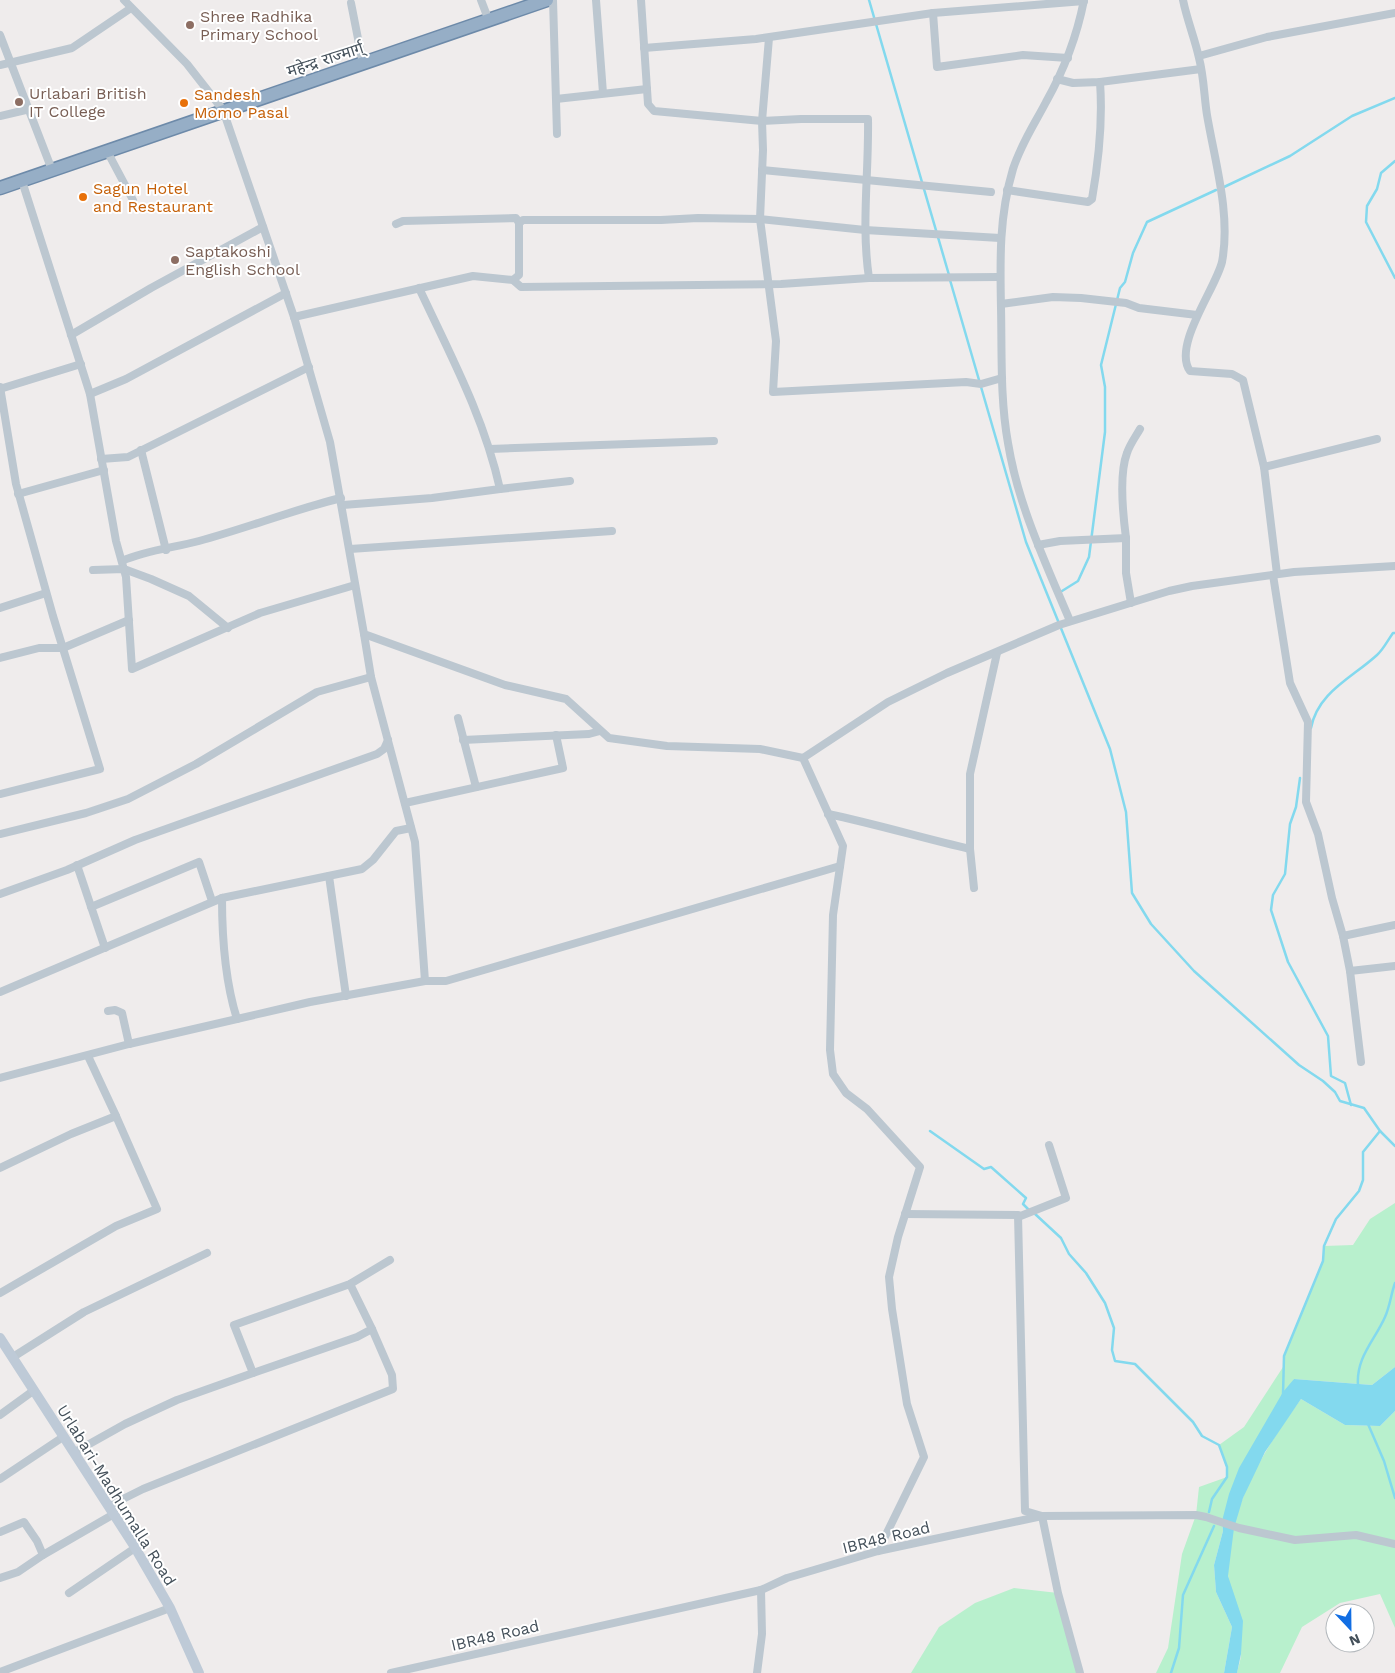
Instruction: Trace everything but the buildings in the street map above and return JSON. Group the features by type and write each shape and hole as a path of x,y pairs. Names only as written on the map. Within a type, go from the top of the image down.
{"highway":[{"name":"महेन्द्र राज्मार्ग्","path":"0,188 547,0"}],"main road":[{"name":"Urlabari-Madhumalla Road","path":"0,1338 135,1548 170,1608 199,1673"}],"street":[{"path":"124,0 187,64 223,110 294,317 330,442 372,676 415,842 419,928 425,981"},
{"path":"481,0 489,21"},
{"path":"553,0 557,134"},
{"path":"596,0 603,93"},
{"path":"642,0 646,89 648,104 654,111 762,121 868,119 869,179 864,208 869,278"},
{"path":"1183,0 1199,56 1220,189 1224,242 1221,264 1197,315 1185,356 1186,365 1190,371 1232,374 1243,380 1264,467 1275,574 1290,683 1308,722 1306,802 1318,834 1332,898 1343,936 1350,971 1361,1062"},
{"path":"644,48 769,38 933,13 1084,1 1079,27 1068,58 1047,101 1026,135 1007,190 1000,238 1002,378 1008,443 1020,491 1038,545 1070,621"},
{"path":"351,4 363,64"},
{"path":"0,65 72,48 131,8"},
{"path":"933,13 937,67 1023,55 1068,58"},
{"path":"1199,56 1267,37 1395,13"},
{"path":"0,35 52,170"},
{"path":"769,38 762,121 760,219 776,341 773,392 966,382 981,384 1002,378"},
{"path":"1057,79 1074,84 1201,69"},
{"path":"1007,190 1088,202 1092,199 1100,146 1102,114 1100,82"},
{"path":"556,99 646,89"},
{"path":"0,116 30,109"},
{"path":"107,151 134,200"},
{"path":"762,170 991,192"},
{"path":"22,181 90,394 116,541 123,565 132,669 260,613 355,585"},
{"path":"396,224 403,221 516,218 519,223 519,275 514,280"},
{"path":"519,223 523,220 568,218 760,219 865,230 1000,238"},
{"path":"71,335 151,288 263,227"},
{"path":"294,317 474,276 514,280 521,288 768,284 869,278 1000,277"},
{"path":"419,288 453,357 490,448 500,489"},
{"path":"90,394 126,379 286,293"},
{"path":"1001,304 1053,297 1082,298 1126,303 1138,308 1197,315"},
{"path":"0,794 100,769 18,494 0,389 81,364"},
{"path":"102,459 128,457 309,367"},
{"path":"1131,603 1126,573 1124,470 1127,453 1140,429"},
{"path":"1264,467 1377,439"},
{"path":"490,448 714,441"},
{"path":"141,450 166,550"},
{"path":"18,494 104,470"},
{"path":"93,570 123,565 138,554 166,550 342,501 432,498 570,481"},
{"path":"350,549 612,531"},
{"path":"1038,545 1060,541 1126,538"},
{"path":"123,565 189,596 228,628"},
{"path":"364,634 505,685 566,700 609,738 667,746 760,749 803,758 888,702 948,673 1070,621 1169,591 1234,579 1275,574 1395,566"},
{"path":"0,608 46,593"},
{"path":"0,658 39,648 63,648 129,620"},
{"path":"974,888 970,849 970,774 996,653"},
{"path":"0,834 86,813 128,798 196,764 317,692 372,676"},
{"path":"458,718 476,787"},
{"path":"463,740 589,734 600,730"},
{"path":"404,803 563,768 556,735"},
{"path":"0,894 77,865 135,840 377,754 384,749 388,740"},
{"path":"803,758 843,846 833,915 830,1050 833,1074 846,1093 868,1109 920,1167 891,1260 889,1277 892,1309 907,1404 924,1457 878,1551"},
{"path":"828,814 878,824 970,849"},
{"path":"0,992 212,901 362,870 373,860 396,831 411,828"},
{"path":"91,906 199,862 212,901"},
{"path":"77,865 104,948"},
{"path":"0,1078 129,1044 237,1019 425,981 446,981 462,977 840,866"},
{"path":"329,876 346,996"},
{"path":"222,898 222,925 227,973 237,1019"},
{"path":"1343,936 1395,924"},
{"path":"1350,971 1395,966"},
{"path":"108,1011 122,1013 129,1044"},
{"path":"0,1293 116,1226 157,1209 88,1056"},
{"path":"0,1168 71,1134 116,1116"},
{"path":"905,1214 1018,1217 1066,1198 1048,1145"},
{"path":"1018,1217 1025,1511 1042,1516 1058,1593 1080,1673"},
{"path":"12,1357 84,1312 207,1253"},
{"path":"253,1373 234,1325 350,1284 390,1260"},
{"path":"0,1578 18,1572 143,1490 393,1389 392,1375 350,1284"},
{"path":"75,1452 125,1424 177,1400 357,1337 372,1329"},
{"path":"0,1415 33,1391"},
{"path":"0,1480 63,1437"},
{"name":"IBR48 Road","path":"391,1673 762,1590 787,1578 878,1551 1042,1516 1196,1515 1235,1527 1295,1540 1356,1535 1395,1544"},
{"path":"0,1532 24,1522 43,1555"},
{"path":"69,1593 135,1548"},
{"path":"757,1673 762,1634 762,1590"},
{"path":"0,1672 170,1608"}],"green space":[{"path":"1395,1203 1395,1367 1372,1385 1294,1379 1222,1521 1223,1531 1214,1565 1216,1592 1232,1627 1224,1673 1156,1673 1168,1648 1182,1554 1196,1515 1199,1487 1227,1477 1227,1467 1219,1445 1244,1427 1283,1367 1284,1356 1323,1261 1324,1246 1353,1245 1370,1219"},
{"path":"1301,1399 1345,1425 1380,1426 1395,1411 1395,1628 1380,1594 1340,1603 1325,1603 1325,1612 1302,1627 1280,1673 1237,1673 1241,1656 1241,1644 1228,1575 1229,1551 1233,1528 1240,1504 1250,1482 1287,1418"},
{"path":"1014,1588 1058,1593 1080,1673 911,1673 939,1627 975,1603"}],"water":[{"path":"1395,1367 1395,1411 1380,1426 1345,1425 1301,1399 1265,1452 1243,1498 1234,1528 1228,1576 1243,1621 1241,1654 1237,1673 1224,1673 1232,1627 1216,1592 1214,1565 1223,1531 1222,1521 1229,1494 1239,1468 1283,1392 1294,1379 1372,1385"}],"waterway":[{"path":"869,0 949,275"},
{"path":"1224,187 1290,156 1352,116 1395,98"},
{"path":"1395,161 1381,173 1377,189 1367,206 1366,222 1395,278"},
{"path":"1062,591 1078,581 1089,557 1105,432 1105,387 1101,365 1120,288 1125,282 1133,253 1147,222 1216,190"},
{"path":"950,280 1026,542 1110,749 1126,812 1132,893 1151,924 1194,971 1299,1065 1323,1081 1335,1092 1340,1101 1364,1108 1380,1131 1395,1146"},
{"path":"1311,728 1315,715 1328,695 1377,655 1393,633 1395,633"},
{"path":"1300,778 1296,807 1290,824 1285,874 1273,895 1271,910 1288,962 1328,1036 1331,1076 1345,1083 1351,1105"},
{"path":"930,1131 984,1169 991,1167 1026,1198 1023,1204 1029,1210"},
{"path":"1283,1395 1284,1356 1323,1261 1324,1246 1336,1219 1359,1191 1363,1180 1363,1152 1380,1131"},
{"path":"1034,1213 1061,1238 1069,1254 1086,1273 1105,1303 1114,1328 1112,1350 1115,1361 1135,1364 1193,1422 1202,1436 1219,1445 1227,1467 1227,1477 1212,1499 1209,1512"},
{"path":"1358,1385 1358,1375 1363,1357 1385,1317 1395,1283"},
{"path":"1368,1424 1384,1461 1395,1498"},
{"path":"1171,1673 1179,1648 1183,1595 1214,1526"}],"place":[{"name":"Shree Radhika Primary School","path":"190,25"},
{"name":"Urlabari British IT College","path":"19,102"},
{"name":"Sandesh Momo Pasal","path":"184,103"},
{"name":"Sagun Hotel and Restaurant","path":"83,197"},
{"name":"Saptakoshi English School","path":"175,260"}]}
